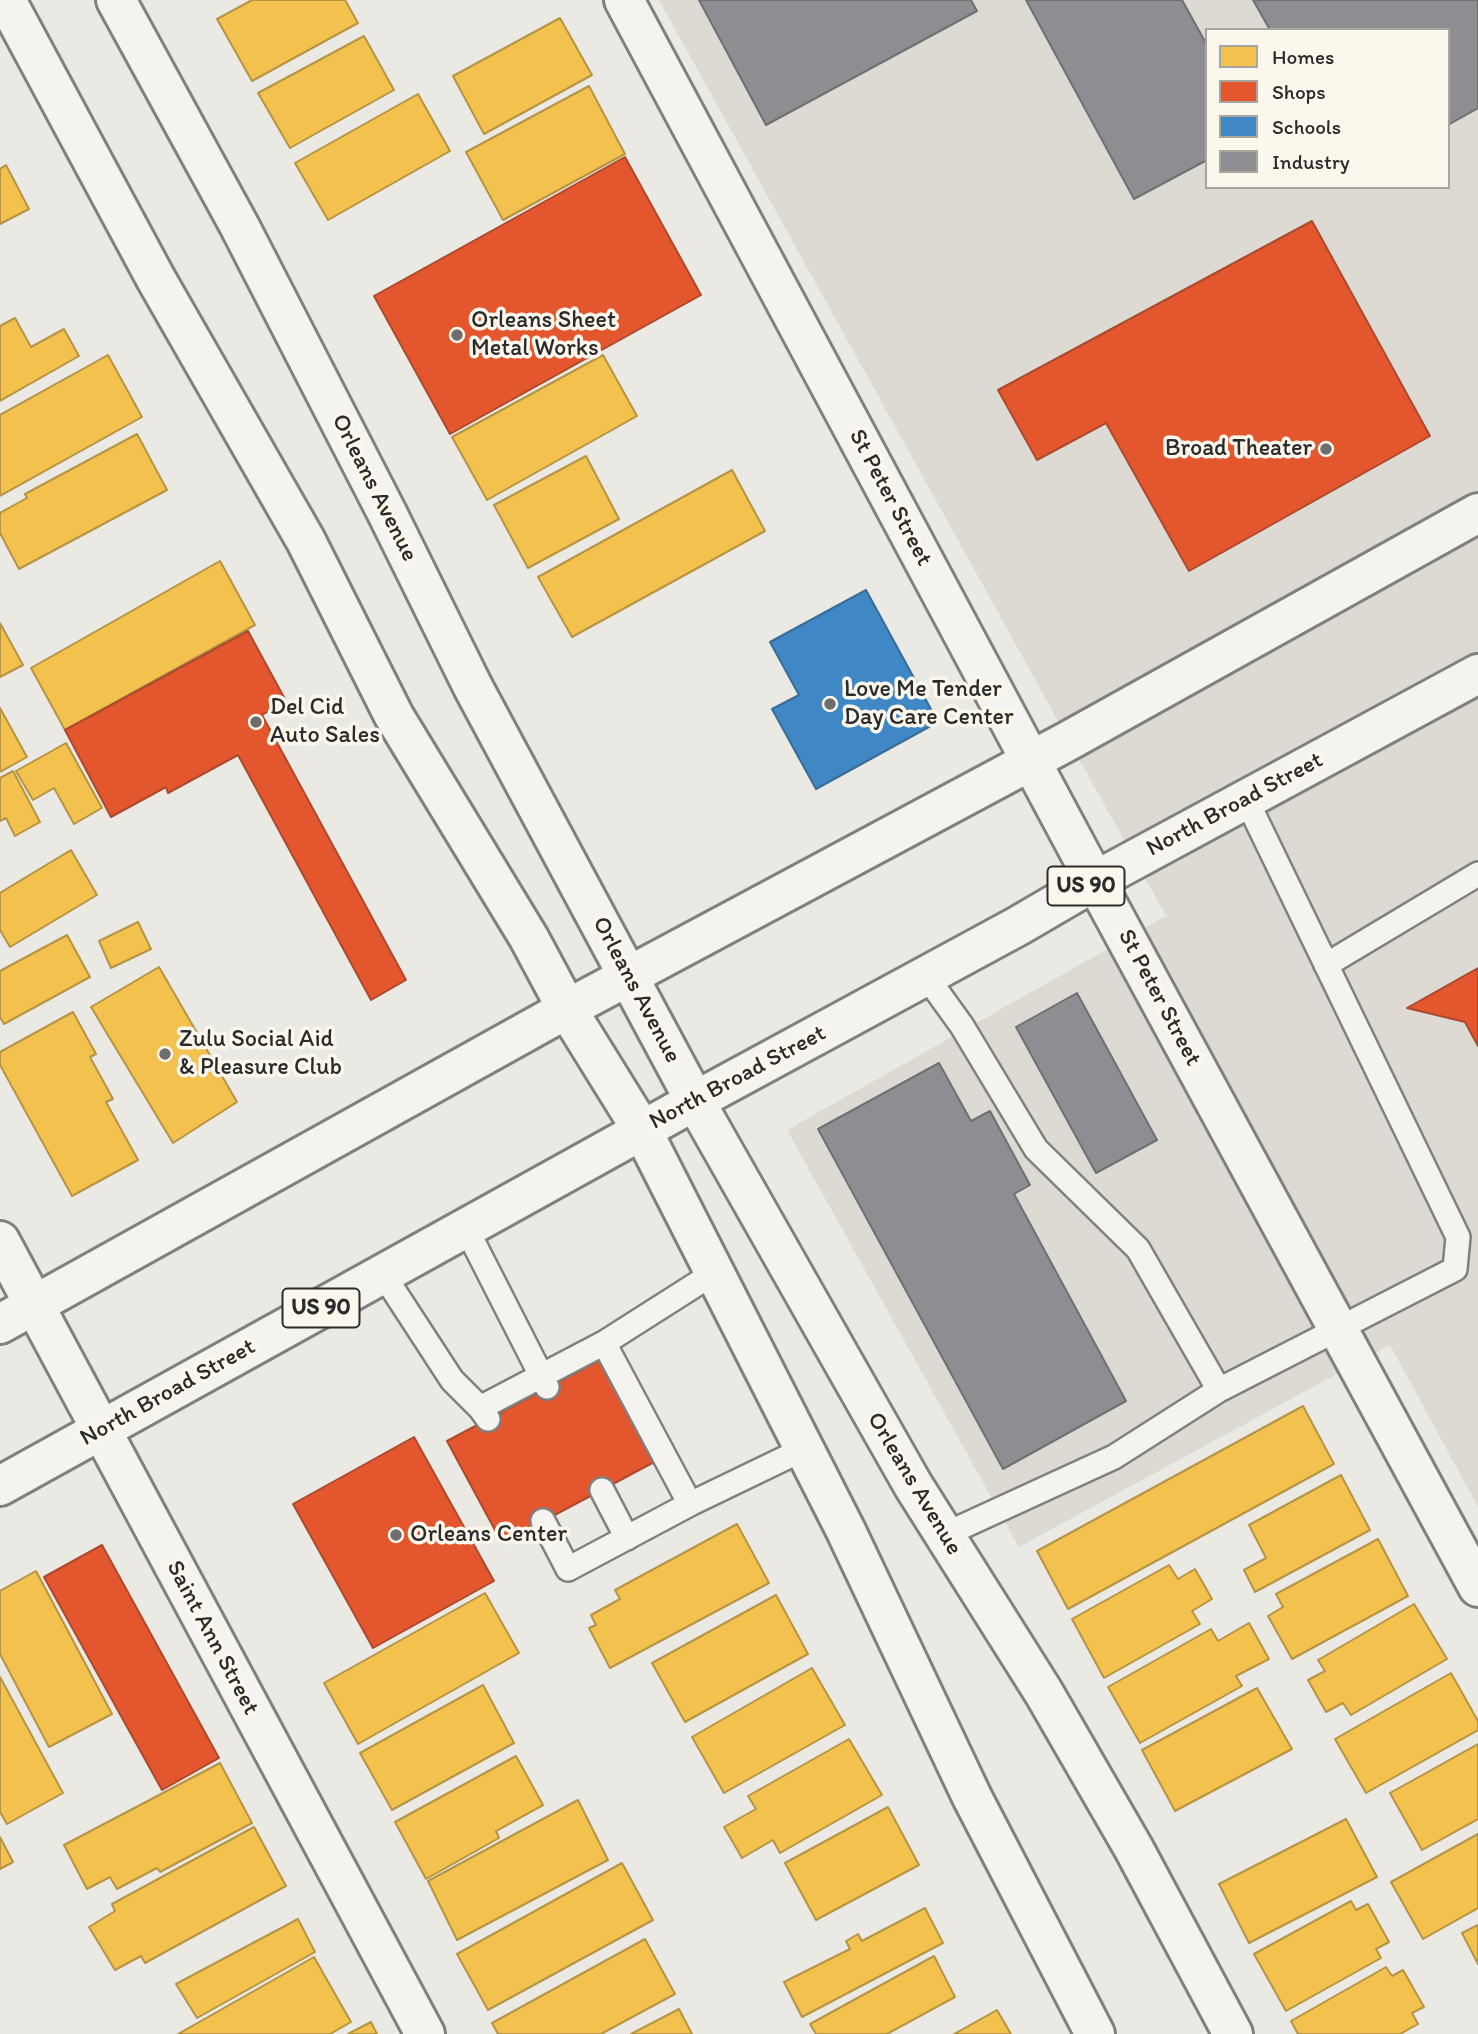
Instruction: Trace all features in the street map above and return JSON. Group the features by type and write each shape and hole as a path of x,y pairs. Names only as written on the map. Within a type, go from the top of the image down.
{"street":[{"path":"6,0 156,279 306,541 394,716 530,938 568,1009 642,1130 846,1531 972,1797 1096,2034"},
{"name":"Orleans Avenue","path":"116,0 247,240 387,513 472,687 695,1101 913,1485 1044,1693 1134,1849 1233,2034"},
{"name":"St Peter Street","path":"624,0 1095,881 1478,1587"},
{"path":"0,1324 568,1009 1031,760 1478,513"},
{"name":"North Broad Street","path":"0,1486 642,1130 1018,926 1095,881 1478,674"},
{"name":"Saint Ann Street","path":"0,1241 425,2034"}],"lane":[{"path":"944,1535 1114,1457 1219,1390 1455,1269 1458,1237 1246,799"},
{"path":"1326,965 1478,874"},
{"path":"926,976 962,1026 1036,1149 1138,1249 1219,1390"},
{"path":"466,1228 543,1381"},
{"path":"383,1274 452,1380 484,1413 543,1381 714,1273"},
{"path":"604,1343 690,1504"},
{"path":"543,1521 568,1569 690,1504 804,1449"},
{"path":"602,1490 627,1538"}],"shaded area":[{"path":"659,0 1478,0 1478,1507 1390,1345 1019,1547 787,1130 1166,916"}],"building: Homes":[{"path":"252,0 345,0 358,23 252,81 217,19"},
{"path":"560,18 592,75 484,134 453,76"},
{"path":"364,36 394,90 290,148 258,93"},
{"path":"589,86 625,154 503,220 466,152"},
{"path":"418,94 450,151 328,220 295,163"},
{"path":"6,165 29,209 0,224 0,169"},
{"path":"15,318 31,347 64,329 79,356 0,401 0,326"},
{"path":"108,355 142,417 0,496 0,415"},
{"path":"603,355 637,416 487,500 452,437"},
{"path":"137,434 167,490 19,569 0,533 0,513 27,498 25,494"},
{"path":"586,456 619,519 528,568 494,505"},
{"path":"732,470 765,531 572,637 538,577"},
{"path":"220,561 255,625 65,730 31,668"},
{"path":"0,623 23,665 0,677"},
{"path":"0,708 27,757 0,772"},
{"path":"66,743 102,808 74,824 54,788 33,800 16,771"},
{"path":"13,771 40,822 15,836 6,818 0,821 0,778"},
{"path":"71,850 97,895 10,947 0,930 0,893"},
{"path":"138,922 151,949 111,968 99,941"},
{"path":"67,935 90,977 4,1024 0,1017 0,971"},
{"name":"Zulu Social Aid & Pleasure Club","path":"159,967 237,1102 173,1143 91,1007"},
{"path":"73,1012 96,1054 90,1057 113,1099 106,1102 138,1160 72,1196 0,1065 0,1052"},
{"path":"1303,1406 1334,1464 1068,1609 1037,1551"},
{"path":"1341,1475 1370,1530 1255,1592 1244,1570 1266,1558 1249,1525"},
{"path":"737,1524 769,1583 610,1668 589,1628 596,1625 591,1615 620,1599 615,1590"},
{"path":"1378,1539 1408,1596 1292,1659 1268,1616 1283,1607 1276,1594"},
{"path":"1169,1565 1178,1579 1195,1569 1212,1599 1192,1611 1200,1624 1104,1678 1072,1619"},
{"path":"36,1571 112,1714 49,1747 0,1654 0,1591"},
{"path":"485,1593 519,1653 358,1744 324,1683"},
{"path":"776,1595 808,1654 685,1722 652,1663"},
{"path":"1414,1604 1447,1659 1351,1715 1343,1703 1326,1712 1308,1680 1325,1671 1318,1660"},
{"path":"1249,1623 1269,1659 1236,1676 1242,1686 1140,1743 1108,1687 1211,1629 1218,1641"},
{"path":"812,1668 845,1725 724,1793 692,1737"},
{"path":"1451,1673 1478,1721 1478,1730 1366,1793 1335,1739"},
{"path":"0,1677 63,1793 7,1824 0,1812"},
{"path":"483,1685 514,1743 392,1810 360,1753"},
{"path":"1257,1688 1292,1749 1175,1811 1142,1750"},
{"path":"849,1739 882,1795 780,1853 773,1840 742,1858 724,1827 756,1809 748,1796"},
{"path":"1478,1744 1478,1819 1422,1850 1390,1793"},
{"path":"516,1756 543,1805 496,1831 499,1838 426,1879 395,1822"},
{"path":"220,1763 252,1823 160,1872 157,1868 117,1889 110,1877 87,1889 64,1845"},
{"path":"578,1800 608,1860 457,1940 428,1881"},
{"path":"888,1807 919,1865 816,1920 785,1863"},
{"path":"1346,1819 1377,1877 1249,1943 1219,1884"},
{"path":"254,1827 286,1886 145,1963 141,1956 115,1970 89,1927 115,1911 112,1904"},
{"path":"1478,1834 1478,1908 1423,1939 1391,1882"},
{"path":"0,1837 13,1862 0,1869"},
{"path":"622,1863 653,1920 488,2010 457,1954"},
{"path":"1351,1901 1356,1910 1368,1904 1389,1942 1376,1949 1381,1958 1286,2011 1254,1954"},
{"path":"925,1908 943,1943 802,2017 784,1982 850,1949 846,1941 858,1934 862,1941"},
{"path":"298,1919 315,1952 197,2018 176,1984"},
{"path":"1478,1925 1478,1964 1462,1933"},
{"path":"645,1939 675,1994 601,2034 498,2034 492,2023"},
{"path":"934,1956 955,1997 887,2034 816,2034 810,2024"},
{"path":"314,1957 351,2022 330,2034 178,2034"},
{"path":"1386,1967 1392,1976 1403,1970 1424,2007 1412,2013 1418,2024 1400,2034 1298,2034 1291,2021"},
{"path":"679,2009 692,2034 631,2034"},
{"path":"997,2010 1011,2034 954,2034"},
{"path":"371,2022 377,2034 348,2034"}],"building: Shops":[{"path":"625,157 701,295 450,434 374,296"},
{"path":"1312,221 1430,436 1189,571 1106,423 1037,460 998,390"},
{"path":"248,631 286,701 262,715 406,980 371,1000 238,755 168,793 166,787 111,817 65,730"},
{"path":"1478,968 1478,1046 1465,1022 1407,1008"},
{"path":"604,1358 658,1460 502,1543 447,1441"},
{"path":"414,1437 494,1581 373,1648 293,1504"},
{"path":"102,1545 219,1758 162,1790 44,1577"}],"building: Schools":[{"path":"866,590 938,722 816,789 772,709 799,695 770,642"}],"building: Industry":[{"path":"699,0 971,0 977,11 766,125"},
{"path":"1026,0 1182,0 1205,41 1205,161 1134,199"},
{"path":"1253,0 1478,0 1478,108 1450,124 1450,28 1269,28"},
{"path":"1077,993 1157,1140 1096,1173 1016,1027"},
{"path":"939,1063 971,1121 990,1111 1030,1185 1014,1194 1126,1401 1003,1469 818,1129"}],"place":[{"name":"Orleans Sheet Metal Works","path":"457,335"},
{"name":"Broad Theater","path":"1326,449"},
{"name":"Love Me Tender Day Care Center","path":"830,704"},
{"name":"Del Cid Auto Sales","path":"256,722"},
{"name":"Zulu Social Aid & Pleasure Club","path":"165,1054"},
{"name":"Orleans Center","path":"396,1535"}]}
